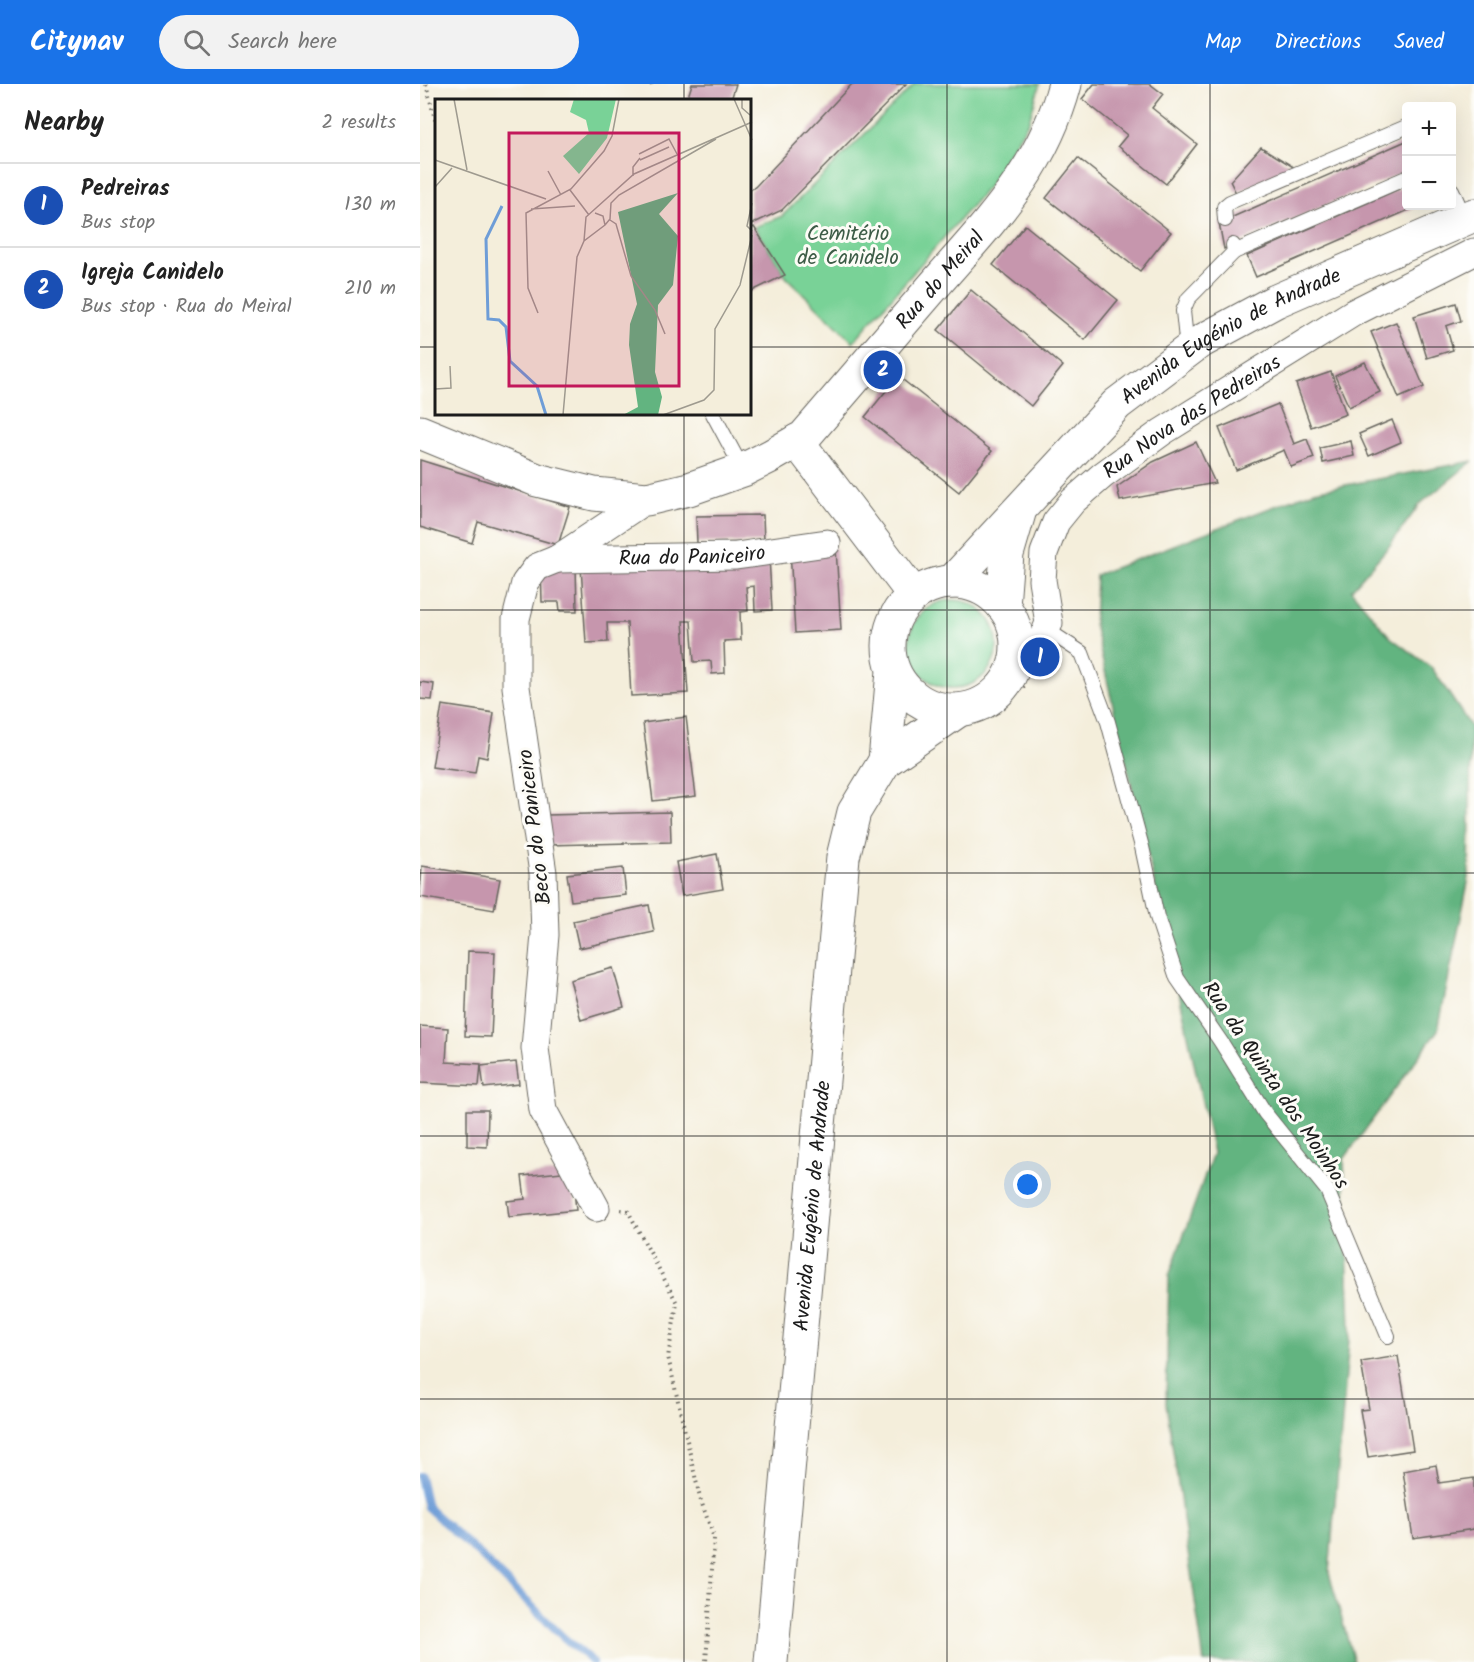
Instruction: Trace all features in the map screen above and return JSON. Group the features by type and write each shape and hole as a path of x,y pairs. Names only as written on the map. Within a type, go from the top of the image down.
{"main road":[{"name":"Rua do Meiral","path":"647,499 689,489 742,470 804,437 1011,196 1040,150 1059,105 1065,84"},
{"name":"Avenida Eugénio de Andrade","path":"952,582 1117,404 1187,351 1276,301 1463,208"},
{"path":"420,432 537,480 594,494 647,499"},
{"path":"797,441 914,596"},
{"name":"Avenida Eugénio de Andrade","path":"1003,606 1007,554 1022,506"},
{"name":"Avenida Eugénio de Andrade","path":"771,1662 843,857 854,812 885,761 893,671 888,649 891,627 901,608 914,596 934,585 952,582 972,585 989,593 1003,606 1013,622 1022,671 1009,678 996,695 979,706 970,716 885,761"},
{"name":"Avenida Eugénio de Andrade","path":"893,671 904,688 919,701 938,709 970,716"}],"street":[{"name":"Rua Nova das Pedreiras","path":"1047,630 1049,623 1042,580 1044,553 1056,522 1073,501 1103,475 1162,432 1353,314 1474,252"},
{"name":"Beco do Paniceiro","path":"596,1208 543,1110 535,1048 545,935 543,873 516,687 516,619 525,583 537,567 557,559 647,499"},
{"name":"Rua do Paniceiro","path":"557,559 736,556 827,543"},
{"path":"1022,671 1047,630"}],"lane":[{"path":"1225,220 1224,207 1230,202 1402,129"},
{"path":"1187,351 1183,311 1188,299 1233,249 1402,180"},
{"path":"715,416 742,470"},
{"name":"Rua da Quinta dos Moinhos","path":"1047,630 1082,653 1108,722 1142,847 1157,917 1177,978 1221,1042 1264,1113 1327,1190 1388,1336"}],"path":[{"path":"426,84 435,119"},
{"path":"970,716 998,714 1022,671"},
{"path":"596,1208 627,1211 677,1303 668,1358 700,1498 714,1538 706,1662"}],"green space":[{"name":"Cemitério de Canidelo","path":"915,84 1040,84 1029,121 988,187 853,342 786,277 754,227 782,216"},
{"path":"1473,461 1420,504 1390,545 1351,590 1390,637 1432,668 1471,727 1469,878 1438,1030 1344,1159 1350,1328 1329,1573 1354,1662 1204,1662 1166,1403 1169,1276 1213,1153 1171,955 1094,624 1096,575 1314,491"},
{"path":"953,600 970,604 984,613 993,627 997,644 993,661 984,675 970,684 953,688 936,684 922,675 913,661 909,644 913,627 922,613 936,604"}],"building":[{"path":"692,84 736,84 731,99 687,99"},
{"path":"852,84 906,84 782,210 752,224 752,189"},
{"path":"1094,84 1150,84 1163,94 1152,108 1197,144 1166,184 1118,146 1127,135 1082,99"},
{"path":"1402,143 1402,173 1224,249 1219,223"},
{"path":"1261,147 1295,168 1236,193 1230,181"},
{"path":"1078,158 1171,232 1140,271 1046,198"},
{"path":"1402,188 1402,210 1409,210 1256,277 1247,256"},
{"path":"1025,225 1118,300 1085,340 993,265"},
{"path":"754,227 785,275 752,291 752,228"},
{"path":"971,290 1063,366 1031,406 938,330"},
{"path":"1456,303 1461,321 1446,326 1453,350 1427,358 1414,316"},
{"path":"1396,322 1424,387 1399,398 1371,332"},
{"path":"1365,362 1380,392 1349,407 1335,376"},
{"path":"1331,372 1346,414 1311,427 1296,384"},
{"path":"898,376 992,451 959,492 865,417"},
{"path":"1278,404 1294,444 1307,439 1314,458 1291,467 1284,450 1236,470 1219,428"},
{"path":"1392,420 1401,442 1369,456 1359,434"},
{"path":"1351,441 1354,456 1323,463 1320,448"},
{"path":"1196,442 1215,483 1120,501 1117,487 1153,462"},
{"path":"420,460 570,507 558,545 478,522 472,543 420,527"},
{"path":"763,515 764,542 697,543 696,516"},
{"path":"836,548 841,630 795,633 790,551"},
{"path":"769,557 772,610 755,611 754,586 746,587 748,611 740,612 741,640 724,641 725,673 712,674 711,661 694,662 691,621 683,621 688,693 631,696 627,623 607,623 608,642 586,643 581,567"},
{"path":"576,566 577,611 560,611 559,602 542,602 541,567"},
{"path":"420,682 434,684 432,700 420,699"},
{"path":"442,705 494,713 487,758 478,756 475,773 432,767"},
{"path":"686,717 696,796 653,801 643,723"},
{"path":"670,812 671,842 548,845 547,815"},
{"path":"717,854 723,889 682,896 676,862"},
{"path":"422,866 500,879 494,910 420,897"},
{"path":"623,868 626,895 571,901 567,874"},
{"path":"649,905 654,932 579,948 573,921"},
{"path":"468,951 495,952 491,1037 465,1036"},
{"path":"613,968 624,1007 581,1020 570,980"},
{"path":"420,1026 448,1028 446,1062 481,1064 479,1086 420,1083"},
{"path":"516,1062 519,1084 484,1088 481,1066"},
{"path":"467,1110 488,1110 487,1147 467,1146"},
{"path":"572,1171 576,1210 509,1217 507,1201 525,1199 522,1176"},
{"path":"1398,1356 1413,1450 1368,1457 1360,1410 1369,1409 1361,1362"},
{"path":"1436,1465 1439,1483 1474,1478 1474,1529 1413,1538 1403,1471"}],"waterway":[{"path":"420,1476 427,1507 480,1555 563,1637 593,1662"}],"place":[{"name":"Igreja Canidelo","path":"883,370"},
{"name":"Pedreiras","path":"1040,657"}]}
